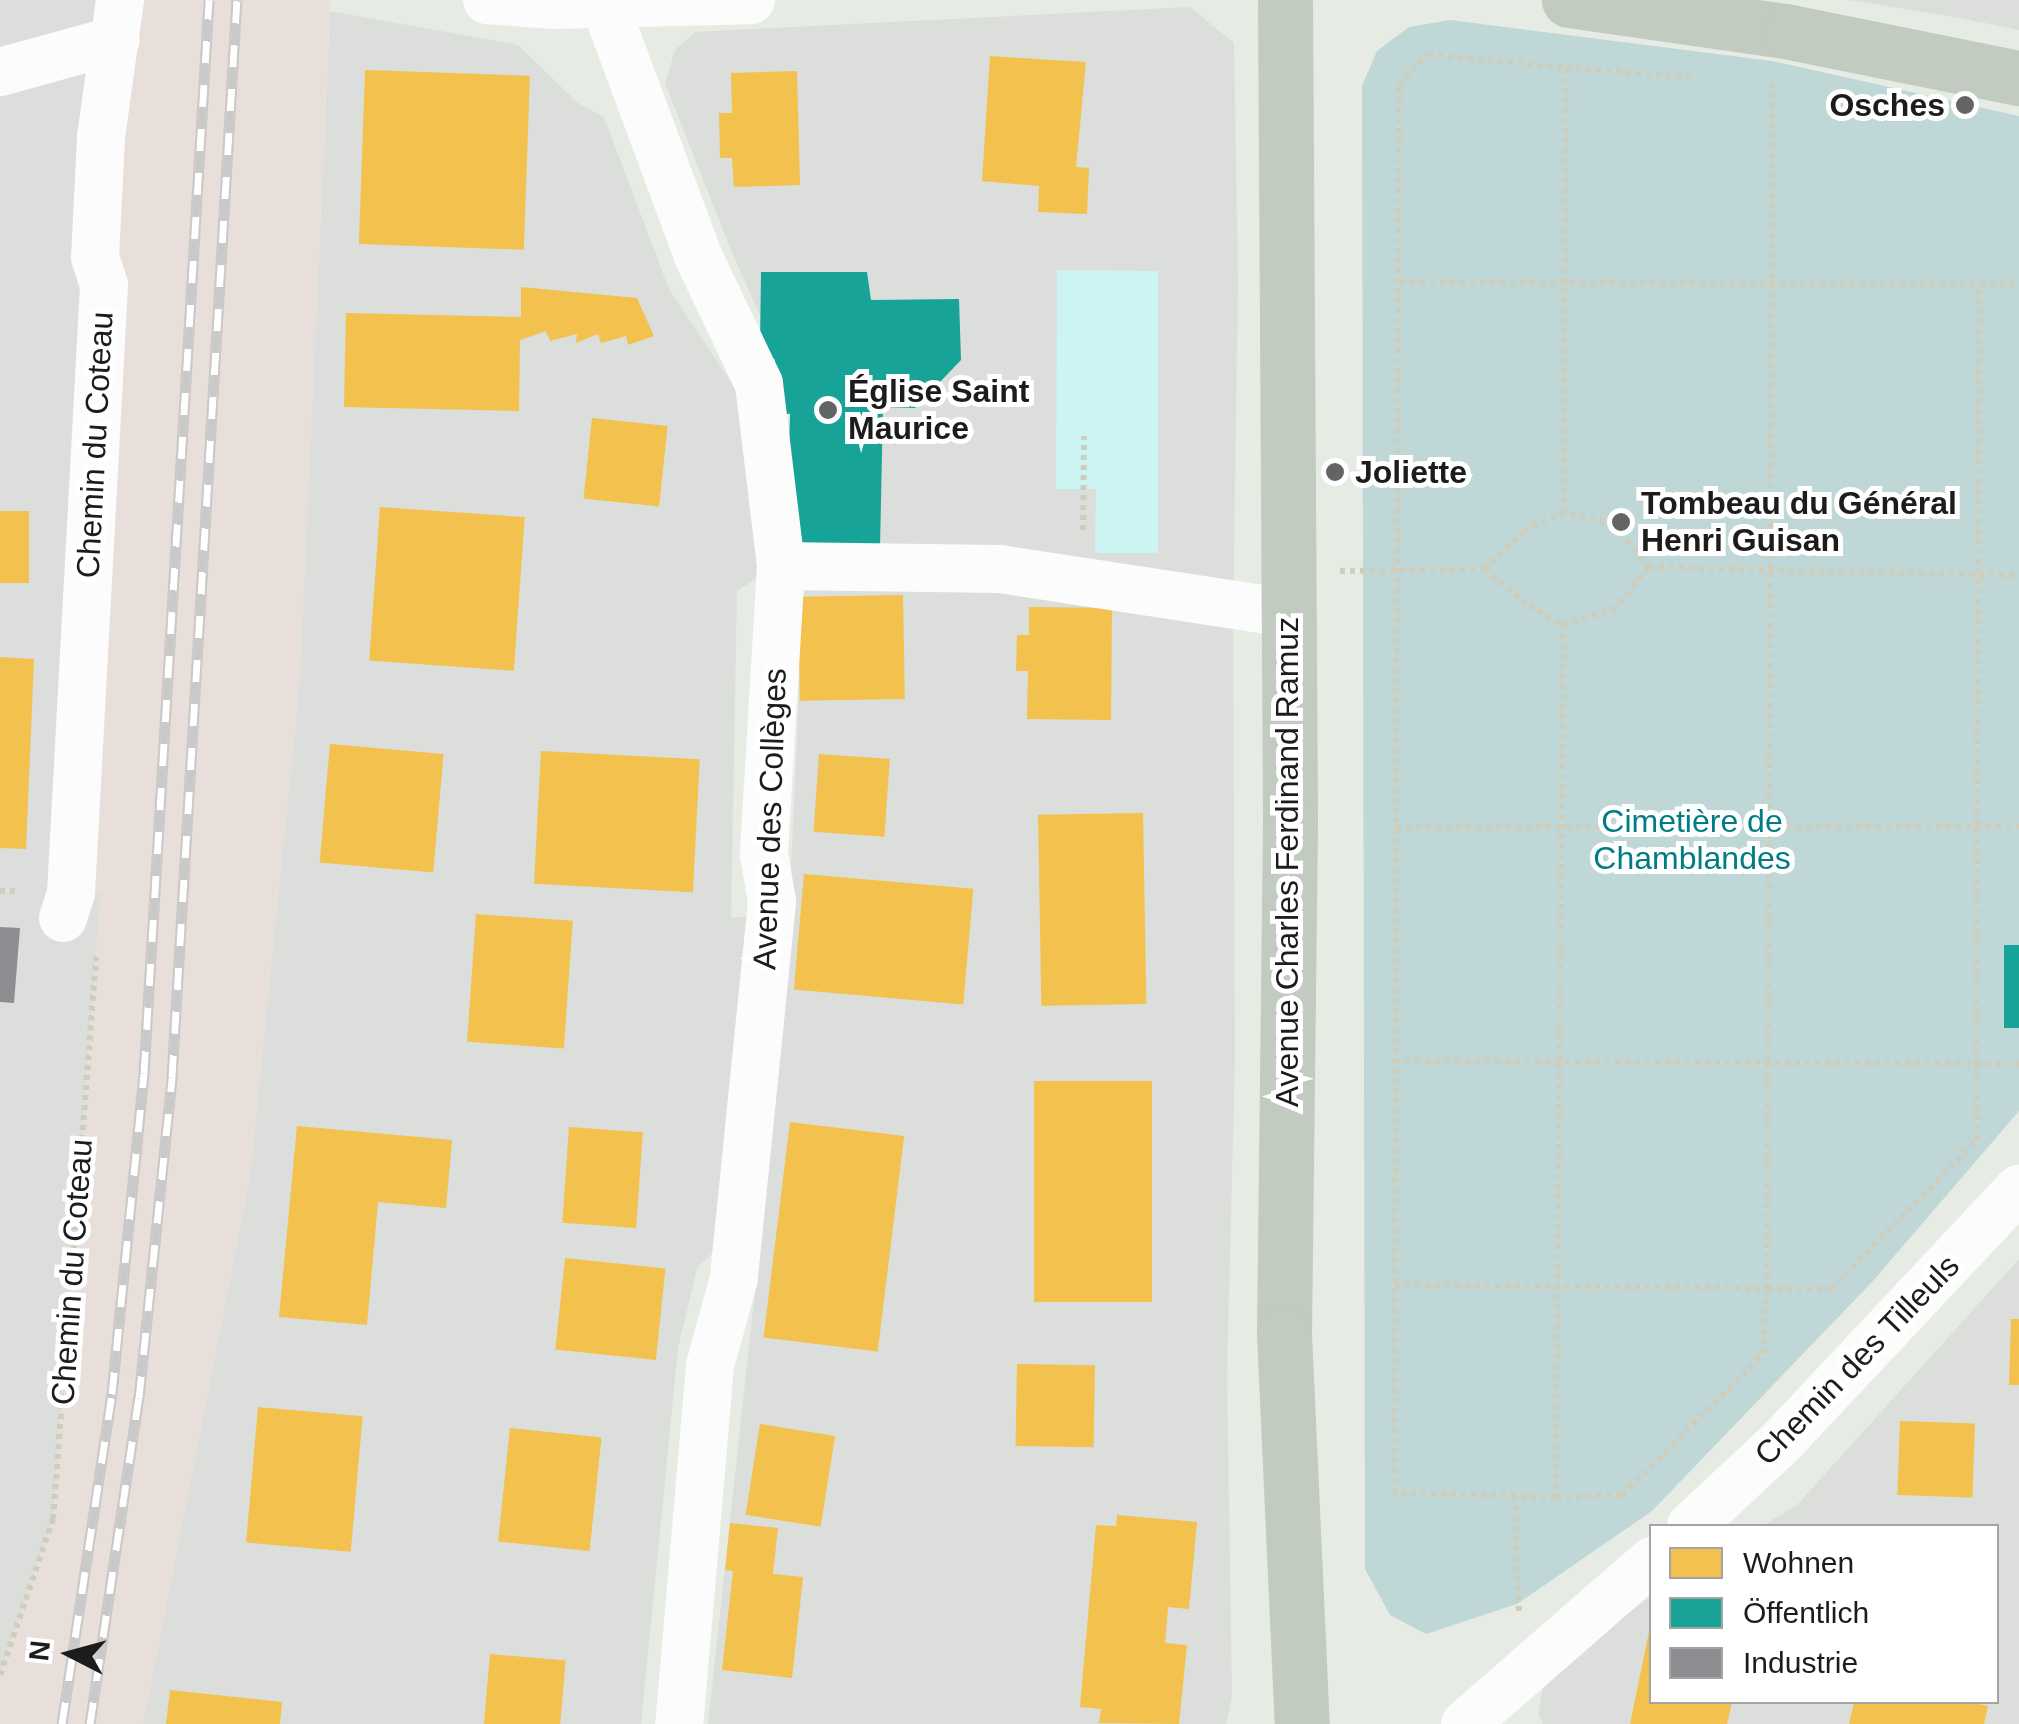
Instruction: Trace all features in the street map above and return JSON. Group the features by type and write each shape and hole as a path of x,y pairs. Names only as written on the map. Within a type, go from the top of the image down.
{"street":[{"path":"487,0 751,0"},
{"name":"Avenue Charles Ferdinand Ramuz","path":"1284,0 1290,843 1284,1332 1302,1724"},
{"path":"1569,0 1790,32 2019,78"},
{"name":"Avenue des Collèges","path":"604,2 698,256 760,384 780,566 764,854 772,902 734,1278 710,1366 679,1724"},
{"path":"0,72 118,20"},
{"name":"Chemin du Coteau","path":"63,918 71,893 104,285 95,257 101,137 118,20"},
{"path":"780,566 1000,569 1286,613"},
{"name":"Chemin des Tilleuls","path":"1693,1524 1782,1441 2019,1189"},
{"path":"1464,1724 1649,1565"}],"path":[{"path":"1696,77 1428,54 1410,68 1399,86 1394,1493 1622,1496 1762,1354 1767,1288 1771,82 1752,81"},
{"path":"1564,512 1566,68"},
{"path":"1400,282 2019,284"},
{"path":"1395,1285 1831,1288 1977,1140 1979,284"},
{"path":"1082,582 1084,436"},
{"path":"1484,570 1524,531 1564,512 1614,524 1649,567 2019,576"},
{"path":"1332,571 1484,570 1529,606 1563,624 1613,610 1649,567"},
{"path":"1556,1497 1563,624"},
{"path":"1396,826 2019,826"},
{"name":"Chemin du Coteau","path":"0,1675 53,1519 97,951"},
{"path":"1395,1062 2019,1064"},
{"path":"1515,1496 1514,1570 1521,1618"}],"shaded area":[{"path":"0,0 120,0 71,893 101,892 53,1519 0,1675"},
{"path":"120,0 330,0 299,689 250,1177 143,1724 0,1724 0,1675 53,1519 101,893 71,893"},
{"path":"1849,0 2019,0 2019,30 1960,18"},
{"path":"1190,7 1234,43 1238,281 1233,625 1235,1059 1227,1374 1232,1696 1226,1724 708,1724 784,1023 811,430 731,250 665,83 675,50 695,32"},
{"path":"330,11 518,45 578,103 604,117 669,289 737,391 759,542 756,579 737,591 731,918 756,916 723,1243 697,1268 678,1348 641,1724 143,1724 250,1177 299,689"},
{"path":"1057,270 1158,271 1158,553 1095,553 1096,489 1056,489"},
{"path":"2019,1259 2019,1724 1543,1724 1538,1713 1543,1687 1558,1665 1649,1597 1649,1704 1999,1704 1999,1524 1765,1524 1797,1505"}],"green space":[{"name":"Cimetière de Chamblandes","path":"1450,20 1772,61 2019,116 2019,1111 1872,1282 1652,1511 1517,1604 1426,1634 1390,1615 1365,1569 1362,86 1377,51 1409,27"}],"building: Wohnen":[{"path":"990,56 1086,62 1076,167 1089,168 1087,214 1038,212 1039,186 982,181"},
{"path":"365,70 530,76 524,250 359,244"},
{"path":"797,71 800,185 734,187 732,158 720,158 719,113 732,113 731,73"},
{"path":"521,287 637,298 654,336 628,345 626,336 601,343 598,334 576,343 577,334 550,341 546,331 520,340 519,411 344,407 346,313 521,317"},
{"path":"592,418 668,426 659,507 584,499"},
{"path":"380,507 525,517 514,671 369,661"},
{"path":"0,511 29,511 29,583 0,583"},
{"path":"903,595 905,699 800,701 798,597"},
{"path":"1029,607 1112,608 1111,720 1027,719 1028,671 1016,671 1017,635 1029,635"},
{"path":"0,657 34,659 26,849 0,848"},
{"path":"330,744 444,754 433,872 320,863"},
{"path":"541,751 700,759 693,892 534,884"},
{"path":"819,754 890,759 884,837 814,832"},
{"path":"1143,813 1146,1004 1041,1006 1038,815"},
{"path":"804,874 973,889 963,1004 794,990"},
{"path":"476,914 573,921 564,1048 467,1042"},
{"path":"1034,1081 1152,1081 1152,1302 1034,1302"},
{"path":"790,1122 904,1136 878,1351 764,1337"},
{"path":"297,1126 452,1140 446,1208 378,1202 367,1325 279,1317"},
{"path":"569,1127 643,1132 636,1228 562,1223"},
{"path":"565,1258 665,1269 656,1360 555,1349"},
{"path":"2011,1319 2019,1319 2019,1385 2009,1385"},
{"path":"1017,1364 1095,1365 1094,1447 1016,1446"},
{"path":"258,1407 363,1416 351,1552 246,1542"},
{"path":"1900,1421 1975,1424 1972,1498 1897,1495"},
{"path":"760,1424 835,1436 821,1527 746,1515"},
{"path":"510,1428 601,1438 590,1551 498,1541"},
{"path":"1117,1515 1197,1522 1189,1609 1168,1607 1165,1643 1187,1645 1179,1724 1099,1723 1101,1709 1080,1707 1096,1525 1116,1526"},
{"path":"730,1523 778,1528 773,1574 803,1577 792,1678 722,1670 733,1571 725,1570"},
{"path":"1649,1632 1649,1704 1732,1704 1727,1724 1630,1724"},
{"path":"490,1654 566,1661 560,1724 484,1724"},
{"path":"170,1690 282,1702 280,1724 166,1724"},
{"path":"1854,1704 1988,1706 1984,1724 1849,1724"}],"building: Öffentlich":[{"name":"Église Saint Maurice","path":"761,272 867,272 871,300 959,299 961,360 915,408 883,407 880,548 786,547 790,414 774,413 775,360 760,345"},
{"path":"2004,945 2019,945 2019,1028 2004,1028"}],"building: Industrie":[{"path":"0,927 20,928 14,1003 0,1002"}],"railway":[{"path":"62,1724 112,1394 144,1073 209,0"},
{"path":"90,1724 139,1398 172,1077 237,0"}],"place":[{"name":"Osches","path":"1965,105"},
{"name":"Église Saint Maurice","path":"828,410"},
{"name":"Joliette","path":"1335,472"},
{"name":"Tombeau du Général Henri Guisan","path":"1621,522"}]}
